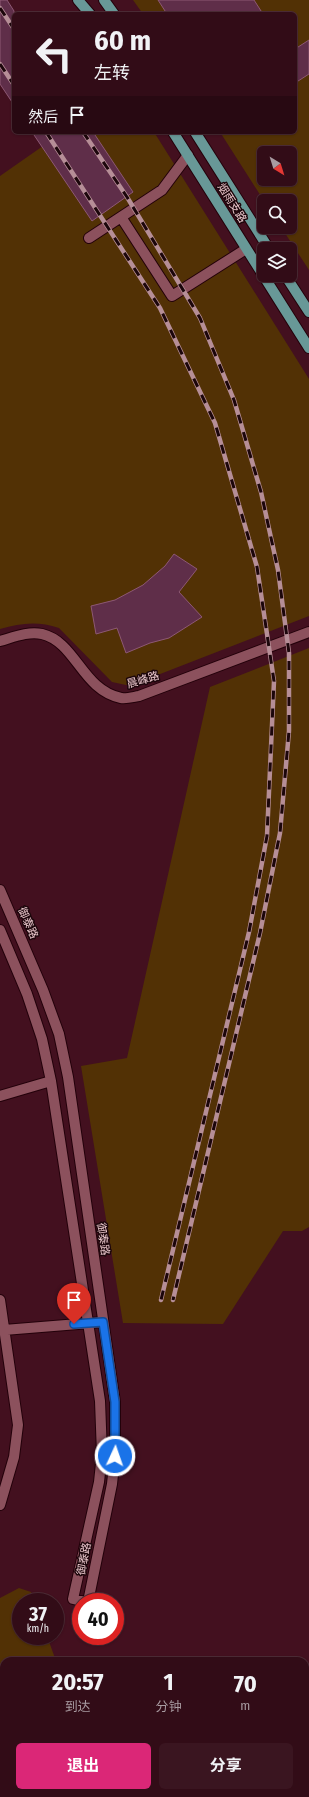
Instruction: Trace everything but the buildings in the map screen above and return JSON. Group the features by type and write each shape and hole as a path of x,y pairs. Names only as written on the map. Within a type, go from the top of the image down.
{"main road":[{"path":"78,0 88,12"},
{"path":"104,0 113,12"},
{"name":"烟雨支路","path":"174,134 309,348"},
{"name":"烟雨支路","path":"196,134 265,242"},
{"path":"290,282 309,312"}],"street":[{"path":"88,238 162,190 188,155"},
{"path":"121,217 172,296 246,248"},
{"name":"晨峰路","path":"0,641 27,633 41,634 52,638 61,645 96,686 108,694 122,698 139,696 309,632"},
{"name":"御泰路","path":"0,890 41,983 59,1034 68,1077 115,1402 115,1456 112,1484 89,1593"},
{"name":"御泰路","path":"0,930 27,994 42,1039 50,1081 100,1401 102,1454 99,1482 74,1593"},
{"path":"0,1096 50,1081"},
{"path":"0,1300 18,1425 14,1457 0,1505"},
{"path":"4,1330 103,1322"}],"shaded area":[{"path":"133,0 309,0 309,270 297,252 297,242 291,242 286,234 297,234 297,194 260,194 221,134 297,134 297,12 142,12"},
{"path":"60,134 155,134 309,379 309,616 137,683 126,685 112,682 59,628 44,624 30,624 15,625 0,629 0,176"},
{"path":"309,648 309,1227 302,1231 283,1231 223,1324 123,1323 81,1066 127,1058 210,687"},
{"path":"19,1588 31,1592 12,1593 12,1645 50,1645 55,1657 0,1657 0,1598"}],"railway":[{"path":"0,8 12,26"},
{"path":"0,64 12,82"},
{"path":"47,134 160,308 215,423 257,567 274,681 267,836 249,932 161,1300"},
{"path":"84,134 127,197 200,318 234,400 261,492 278,570 289,653 289,731 280,833 260,933 173,1300"}],"route":[{"path":"74,1324 103,1322 115,1402 115,1456"}]}
